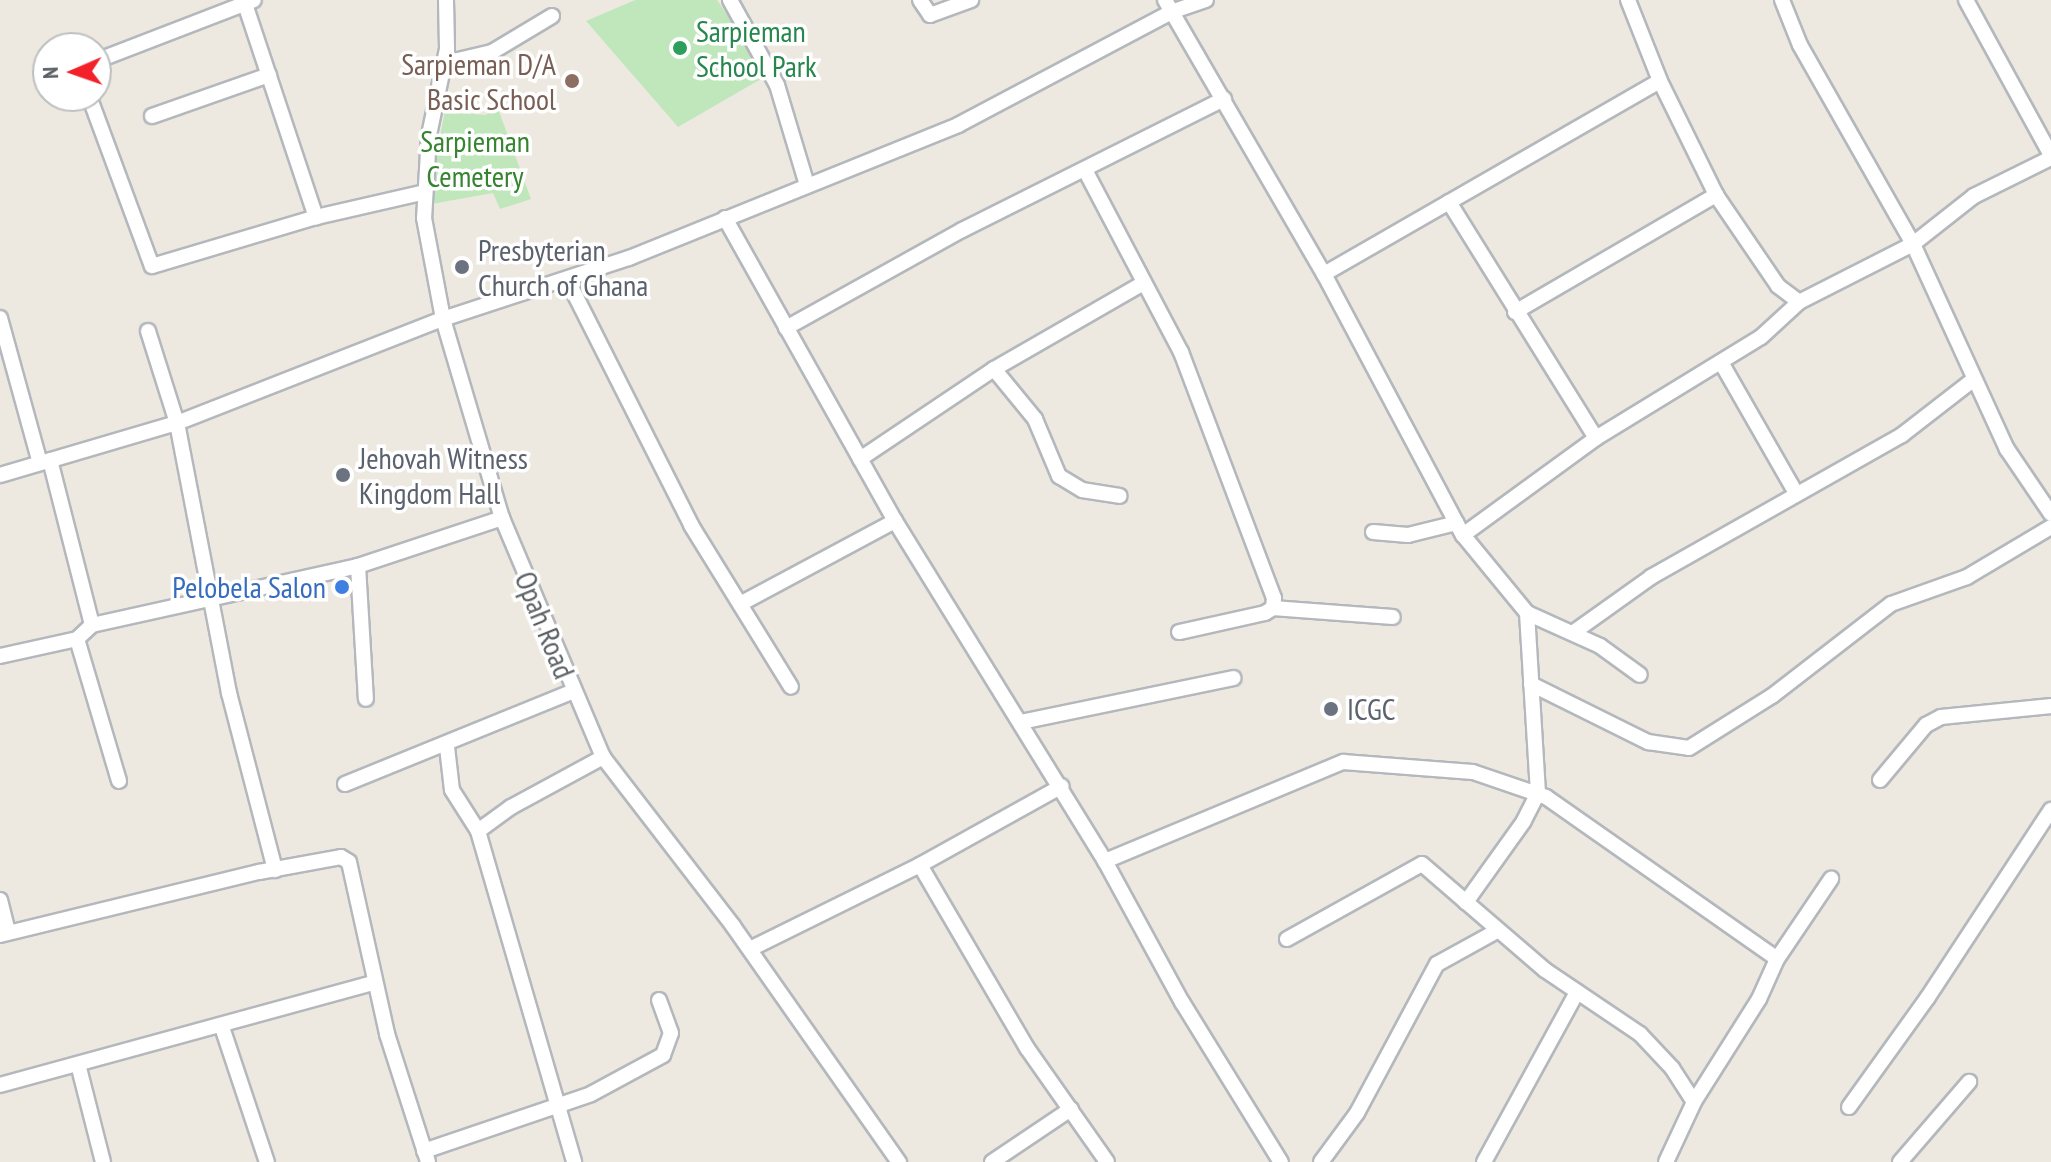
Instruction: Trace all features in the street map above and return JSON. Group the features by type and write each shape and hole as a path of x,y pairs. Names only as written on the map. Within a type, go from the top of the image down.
{"street":[{"name":"Opah Road","path":"446,0 445,63 421,193 443,319 502,518 572,692 603,757 750,949 899,1162"},
{"path":"730,0 777,85 807,185"},
{"path":"920,0 930,15 971,0"},
{"path":"0,475 177,423 443,319 568,281 958,125 1168,6 1206,0"},
{"path":"1628,0 1660,81 1716,195 1778,286 1799,302"},
{"path":"1373,532 1408,535 1460,529 1596,438 1722,364 1799,302 1913,244 1974,196 2051,156 1966,0"},
{"path":"1783,1 1807,57 1913,244 2007,449 2051,514"},
{"path":"112,55 250,2 269,75 316,217"},
{"path":"1168,6 1324,274 1460,529 1527,613 1574,632 1640,675"},
{"path":"445,63 492,52 552,16"},
{"path":"152,116 269,75"},
{"path":"1324,274 1660,81"},
{"path":"786,328 962,230 1224,99"},
{"path":"95,112 152,266 316,217 421,193"},
{"path":"1085,170 1142,284 1181,352 1274,598 1273,608"},
{"path":"1515,312 1716,195"},
{"path":"1449,202 1596,438"},
{"path":"725,218 895,521 1062,786 1182,1002 1281,1162"},
{"path":"568,281 648,447 791,687"},
{"path":"860,459 994,369 1142,284"},
{"path":"0,318 8,374 45,461 92,625"},
{"path":"148,331 177,423 229,693 275,870"},
{"path":"1722,364 1796,493"},
{"path":"994,369 1035,419 1059,476 1082,490 1120,496"},
{"path":"1574,632 1651,577 1902,435 1973,380"},
{"path":"0,656 77,639 92,625 358,566 502,518"},
{"path":"740,604 895,521"},
{"path":"1531,684 1648,742 1689,748 1772,696 1891,604 1967,577 2051,527"},
{"path":"358,566 366,699"},
{"path":"1179,632 1273,608 1393,617"},
{"path":"1466,902 1524,821 1538,793 1527,613"},
{"path":"77,639 119,781"},
{"path":"1021,722 1234,678"},
{"path":"345,784 447,747 572,692"},
{"path":"1880,780 1926,725 1941,717 2051,706"},
{"path":"447,747 452,790 478,831 555,1107 574,1162"},
{"path":"478,831 511,807 603,757"},
{"path":"1105,861 1343,762 1473,772 1538,793 1777,959"},
{"path":"750,949 920,865 1062,786"},
{"path":"1849,1107 1890,1054 2051,810"},
{"path":"0,900 4,933 341,857 349,862 374,983 426,1156 591,1094 663,1055 671,1033 659,1000"},
{"path":"1287,939 1422,864 1495,932 1640,1034 1672,1068 1694,1102"},
{"path":"920,865 1027,1048 1107,1162"},
{"path":"1666,1162 1694,1102 1759,999 1777,959 1831,879"},
{"path":"1321,1162 1357,1113 1437,964 1495,932"},
{"path":"0,1085 222,1027 374,983"},
{"path":"1484,1162 1577,992"},
{"path":"222,1027 267,1162"},
{"path":"78,1064 103,1162"},
{"path":"1900,1162 1969,1082"},
{"path":"992,1162 1071,1109"}],"green space":[{"name":"Sarpieman School Park","path":"635,0 717,0 768,75 678,127 586,21"},
{"name":"Sarpieman Cemetery","path":"497,106 531,199 500,209 493,193 426,205 445,111 486,115"}],"place":[{"name":"Sarpieman School Park","path":"680,48"},
{"name":"Sarpieman D/A Basic School","path":"572,81"},
{"name":"Presbyterian Church of Ghana","path":"462,267"},
{"name":"Jehovah Witness Kingdom Hall","path":"343,475"},
{"name":"Pelobela Salon","path":"342,587"},
{"name":"ICGC","path":"1331,709"}]}
